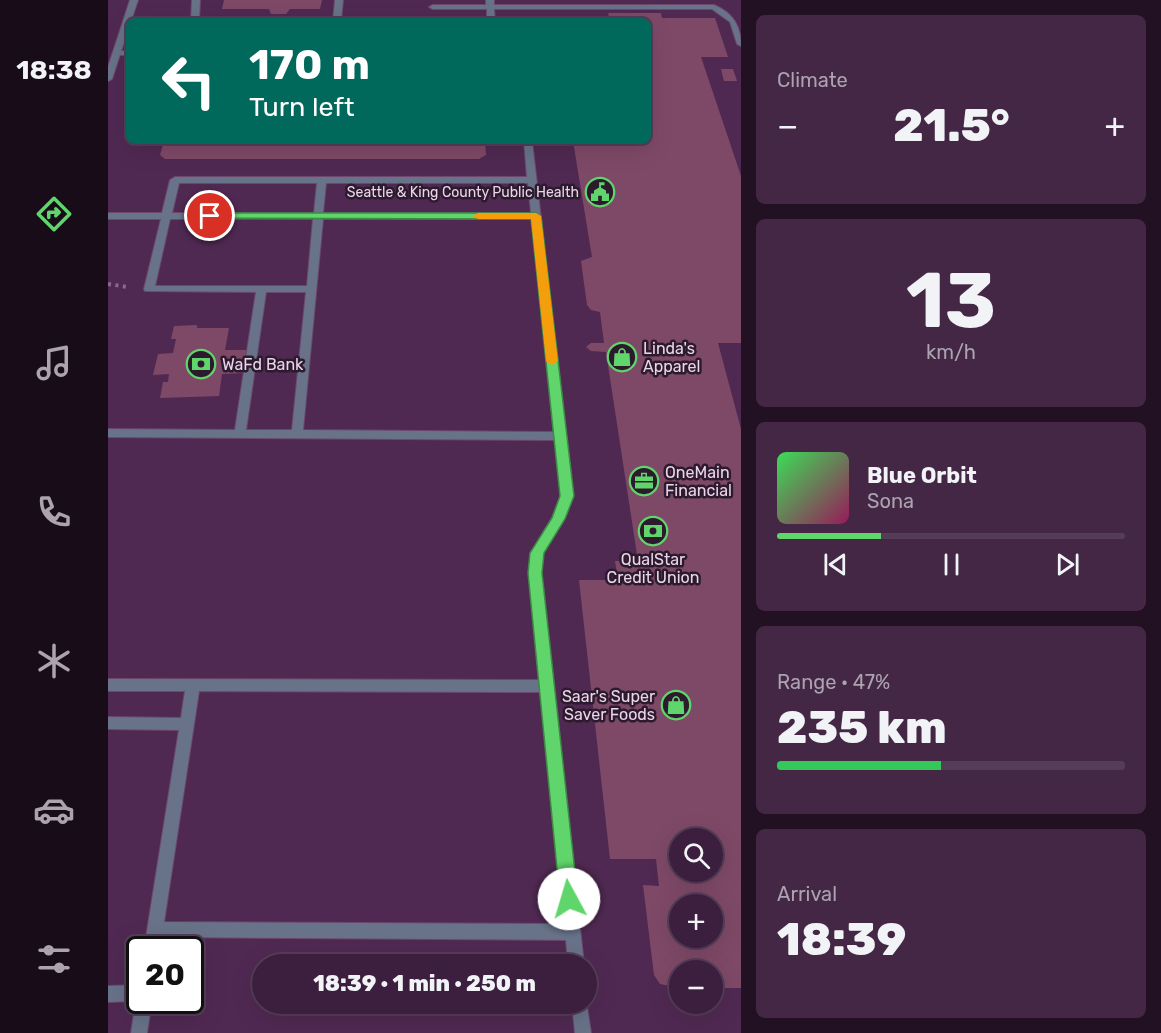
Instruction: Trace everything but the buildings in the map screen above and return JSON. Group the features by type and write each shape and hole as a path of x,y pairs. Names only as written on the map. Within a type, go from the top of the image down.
{"street":[{"path":"129,18 134,0"},
{"path":"195,18 196,0"},
{"path":"337,18 339,0"},
{"path":"432,7 490,3 557,10 714,7 733,21 741,44"},
{"path":"490,3 491,18"},
{"path":"108,79 126,27"},
{"path":"117,52 126,53"},
{"path":"528,144 567,496 558,519 537,553 535,573 575,954"},
{"path":"311,289 148,289 175,180 532,180"},
{"path":"297,434 322,180"},
{"path":"108,216 536,216"},
{"path":"240,434 261,289"},
{"path":"108,433 560,436"},
{"path":"108,685 547,686"},
{"path":"154,936 193,686"},
{"path":"108,723 187,724"},
{"path":"155,929 572,932"},
{"path":"108,994 126,993"},
{"path":"139,1033 142,1014"},
{"path":"581,1014 583,1033"}],"slow traffic":[{"path":"478,216 536,216 552,361"}],"place":[{"name":"Seattle & King County Public Health","path":"600,192"},
{"name":"Linda's Apparel","path":"622,357"},
{"name":"WaFd Bank","path":"201,364"},
{"name":"OneMain Financial","path":"644,481"},
{"name":"QualStar Credit Union","path":"653,531"},
{"name":"Saar's Super Saver Foods","path":"676,705"}],"route":[{"path":"210,216 536,216 567,496 558,519 537,553 535,573 569,899"}]}
